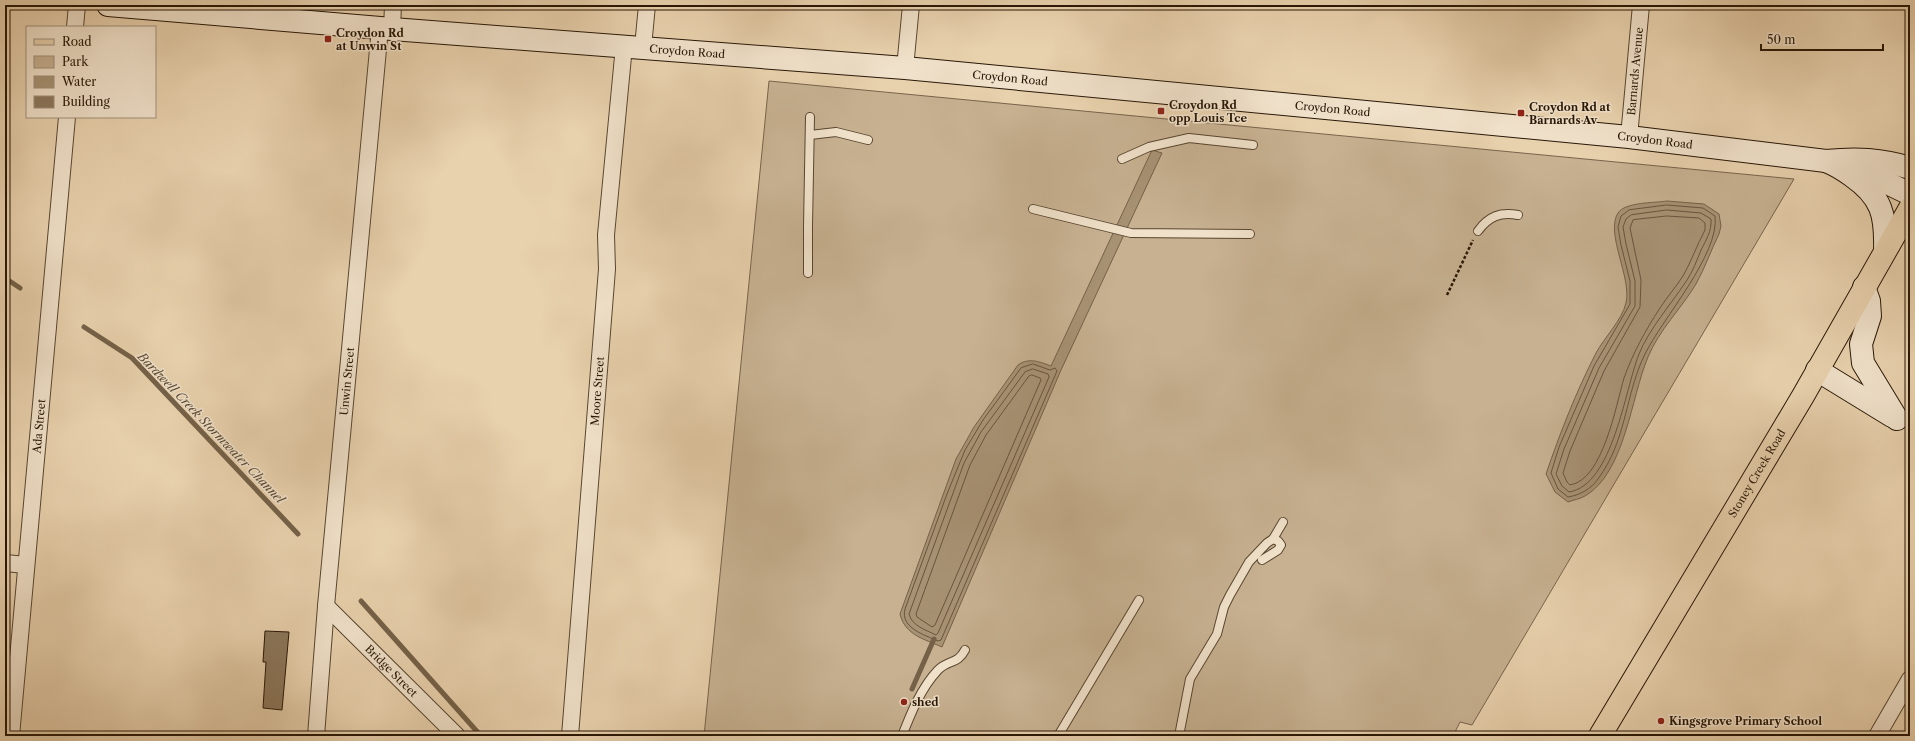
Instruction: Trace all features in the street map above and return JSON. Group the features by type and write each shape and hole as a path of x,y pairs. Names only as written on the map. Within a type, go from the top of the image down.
{"main road":[{"name":"Croydon Road","path":"108,5 185,8 386,28 905,68 1629,137 1831,163 1869,176 1910,194"},
{"name":"Croydon Road","path":"1831,163 1856,158 1877,160 1910,168"},
{"path":"1831,163 1868,188 1875,196 1884,218 1885,250"},
{"name":"Stoney Creek Road","path":"1600,736 1817,370 1910,208"},
{"path":"1864,287 1869,301 1870,316 1861,344 1862,363 1904,423"},
{"path":"1817,370 1904,423"}],"street":[{"path":"75,26 77,5"},
{"name":"Unwin Street","path":"316,736 326,606 386,28 393,5"},
{"name":"Moore Street","path":"570,736 607,269 606,235 634,47 647,5"},
{"path":"905,68 912,5"},
{"name":"Barnards Avenue","path":"1629,137 1641,5"},
{"name":"Ada Street","path":"11,736 67,118"},
{"path":"5,564 26,565"},
{"name":"Bridge Street","path":"326,606 457,736"},
{"path":"1877,736 1910,679"}],"lane":[{"path":"808,273 810,117"},
{"path":"810,135 836,132 868,140"},
{"path":"1122,159 1149,147 1189,138 1253,145"},
{"path":"1033,209 1131,233 1250,234"},
{"path":"1478,231 1489,219 1499,214 1518,215"},
{"path":"1179,736 1190,679 1217,634 1224,607 1249,562 1267,543 1273,539 1283,522"},
{"path":"1262,560 1278,550 1281,546 1278,541 1273,539"},
{"path":"1058,736 1139,600"},
{"path":"902,736 924,687 940,668 961,658 965,650"}],"path":[{"path":"1447,295 1478,231"}],"green space":[{"path":"769,81 1794,179 1472,725 1460,722 1453,736 704,736"}],"water":[{"path":"1152,150 1162,153 1061,370 942,647 922,639 906,627 900,614 956,459 974,427 1018,365 1026,361 1030,361 1051,366"},
{"path":"1667,201 1704,204 1719,214 1721,226 1719,234 1696,284 1658,338 1648,357 1625,433 1609,470 1598,485 1585,496 1568,502 1555,492 1546,474 1575,398 1596,353 1621,316 1626,303 1627,293 1616,244 1615,222 1618,213 1622,209 1633,205"}],"building":[{"path":"265,631 289,632 282,710 263,708 266,662 263,662"}],"waterway":[{"name":"Bardwell Creek Stormwater Channel","path":"5,278 20,288"},
{"name":"Bardwell Creek Stormwater Channel","path":"84,327 132,358 298,534"},
{"name":"Bardwell Creek Stormwater Channel","path":"361,601 481,736"},
{"path":"912,689 934,639"}],"place":[{"name":"Croydon Rd at Unwin St","path":"328,39"},
{"name":"Croydon Rd opp Louis Tce","path":"1161,111"},
{"name":"Croydon Rd at Barnards Av","path":"1521,113"},
{"name":"shed","path":"904,702"},
{"name":"Kingsgrove Primary School","path":"1661,721"}]}
